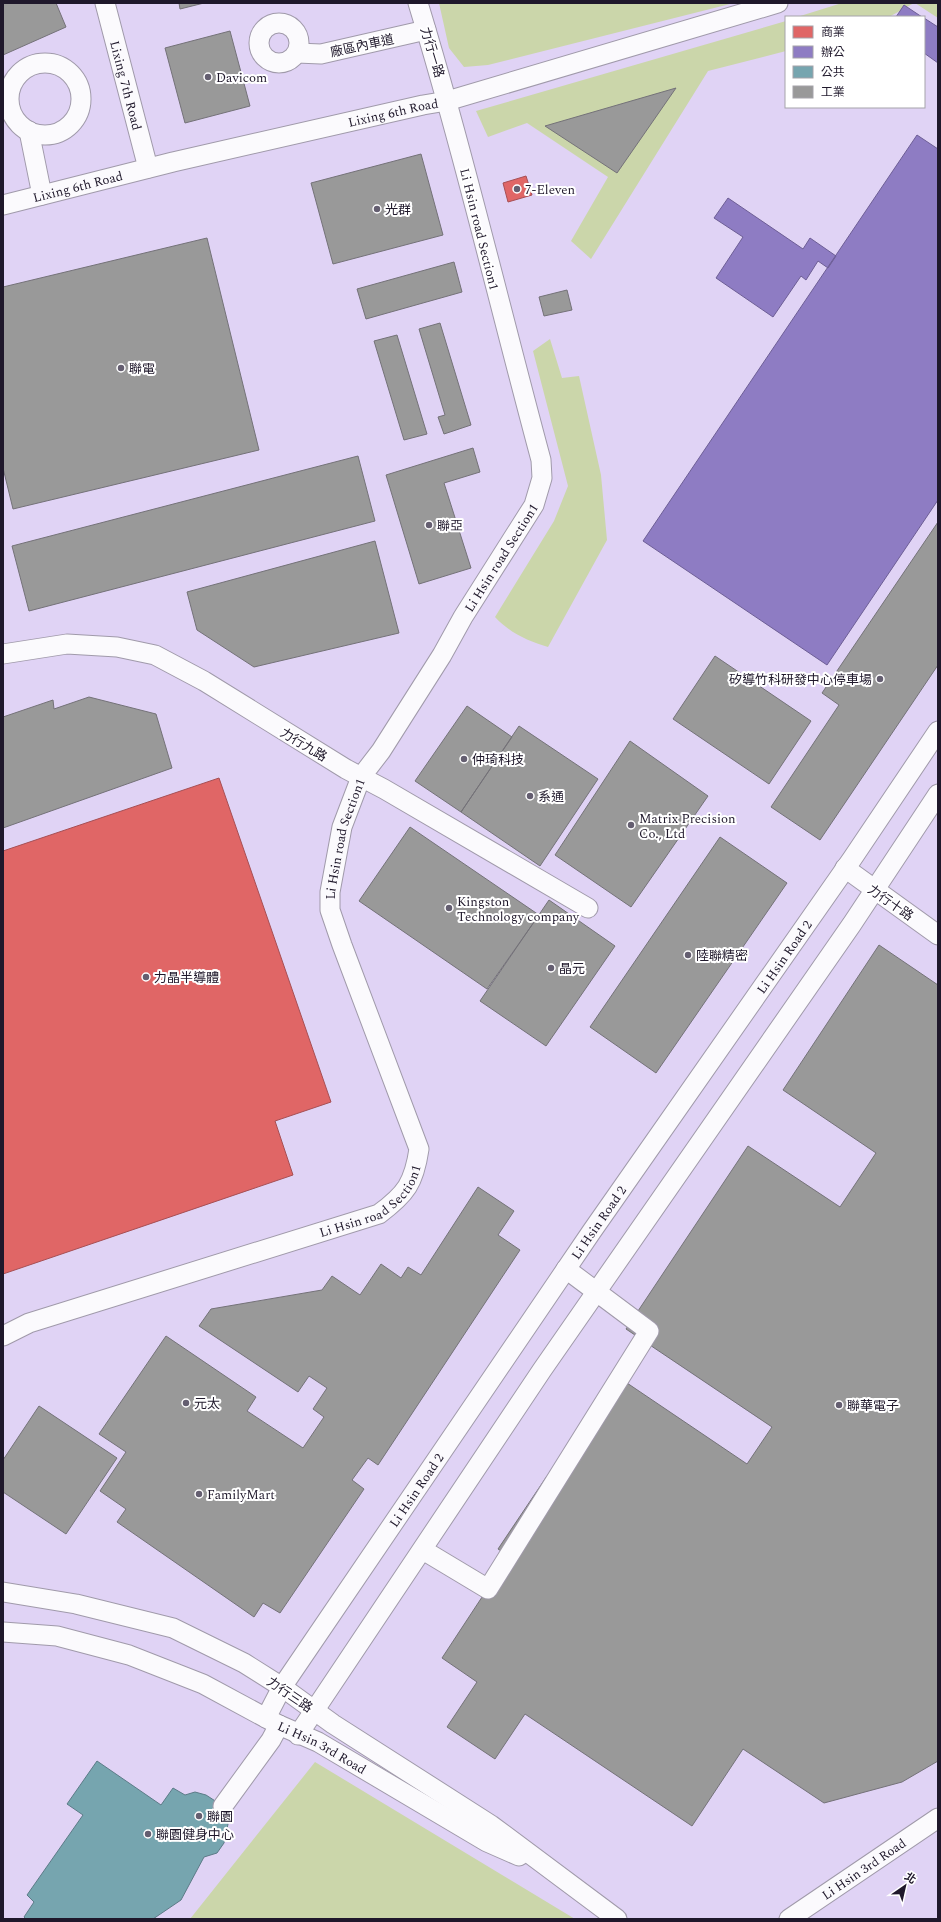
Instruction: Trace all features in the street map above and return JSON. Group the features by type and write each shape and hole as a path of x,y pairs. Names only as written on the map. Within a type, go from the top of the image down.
{"street":[{"name":"Lixing 7th Road","path":"106,3 148,168"},
{"name":"力行一路","path":"418,3 446,101"},
{"name":"Lixing 6th Road","path":"3,205 148,168 446,101 778,3"},
{"name":"廠區內車道","path":"297,53 321,54 426,30"},
{"name":"Li Hsin road Section1","path":"3,1336 29,1323 378,1214 395,1202 409,1186 416,1167 419,1149 342,945 330,910 330,892 342,827 361,777 381,751 534,505 542,478 542,460 509,342 446,101"},
{"path":"29,131 42,195"},
{"name":"力行九路","path":"3,654 67,644 117,647 155,655 204,681 260,717 361,777 588,908"},
{"name":"Li Hsin Road 2","path":"223,1806 271,1740 272,1721 282,1687 566,1269 845,868 938,731"},
{"path":"298,1734 423,1550 542,1370 874,890 938,794"},
{"name":"力行十路","path":"845,868 938,935"},
{"path":"423,1550 488,1589 649,1331 566,1269"},
{"name":"力行三路","path":"3,1592 76,1604 173,1628 244,1663 282,1687 333,1724 491,1826 546,1868"},
{"name":"Li Hsin 3rd Road","path":"3,1632 57,1636 129,1655 203,1684 272,1721 318,1742 487,1842 546,1868 617,1919"},
{"name":"Li Hsin 3rd Road","path":"789,1919 937,1822"}],"shaded area":[{"path":"3,3 938,3 938,1919 3,1919"}],"green space":[{"path":"439,3 734,3 488,65 464,67 449,48"},
{"path":"842,3 914,3 891,16 800,16"},
{"path":"915,3 938,3 938,18"},
{"path":"785,21 785,51 708,71 591,259 571,241 608,177 527,123 488,137 476,111"},
{"path":"550,339 562,378 579,376 601,475 607,540 548,647 520,636 507,628 495,617 554,521 568,486 533,351"},
{"path":"315,1762 575,1919 190,1919"}],"building: 商業":[{"name":"7-Eleven","path":"526,176 532,195 508,202 503,183"},
{"name":"力晶半導體","path":"219,778 331,1102 275,1121 293,1175 3,1274 3,851"}],"building: 辦公":[{"path":"904,5 920,16 897,16"},
{"path":"925,19 938,27 938,63 925,54"},
{"path":"917,135 938,149 938,500 827,665 643,541"},
{"path":"728,198 803,249 810,238 836,256 828,268 818,261 806,280 801,276 773,317 716,278 743,237 714,218"}],"building: 公共":[{"name":"聯園健身中心","path":"97,1761 161,1805 173,1788 185,1795 195,1792 206,1795 223,1806 228,1824 224,1843 217,1853 204,1857 181,1900 153,1919 26,1919 24,1917 34,1902 27,1895 83,1815 67,1804"}],"building: 工業":[{"path":"3,3 56,3 66,27 3,55"},
{"path":"179,3 204,3 180,9"},
{"name":"Davicom","path":"230,31 250,106 185,123 165,48"},
{"path":"676,88 617,173 545,126"},
{"name":"光群","path":"421,154 443,235 333,264 311,183"},
{"name":"聯電","path":"207,238 259,450 13,509 3,468 3,287"},
{"path":"454,262 462,292 366,319 357,289"},
{"path":"567,290 572,310 544,316 539,297"},
{"path":"440,323 471,425 444,434 438,417 445,415 419,329"},
{"path":"397,335 427,434 404,440 374,341"},
{"name":"聯亞","path":"473,448 480,472 444,483 471,568 419,584 386,475"},
{"path":"358,456 375,521 29,611 12,546"},
{"name":"矽導竹科研發中心停車場","path":"938,522 938,665 820,840 771,807 839,705 822,693"},
{"path":"375,541 399,633 254,667 197,630 187,592"},
{"path":"715,656 811,721 769,784 673,719"},
{"path":"89,697 156,714 172,768 3,828 3,717 53,700 54,709"},
{"name":"仲琦科技","path":"467,706 512,737 461,812 415,781"},
{"name":"系通","path":"519,726 598,779 540,866 461,812"},
{"name":"Matrix Precision Co., Ltd","path":"630,741 708,796 631,907 555,855"},
{"name":"Kingston Technology company","path":"410,827 539,915 487,989 359,901"},
{"name":"陸聯精密","path":"720,837 787,883 656,1073 590,1027"},
{"name":"晶元","path":"549,900 615,946 546,1046 480,1001"},
{"name":"聯華電子","path":"879,945 938,985 938,1761 902,1782 824,1803 743,1749 692,1826 525,1714 495,1759 447,1727 477,1682 442,1658 509,1556 498,1549 547,1476 559,1484 627,1383 747,1464 772,1427 626,1329 748,1146 840,1207 876,1153 783,1090"},
{"name":"元太","path":"478,1187 514,1211 498,1235 520,1250 378,1465 368,1458 352,1480 364,1489 280,1613 263,1603 254,1617 117,1522 126,1509 100,1491 126,1452 99,1434 166,1336 256,1397 247,1411 303,1448 324,1417 313,1409 327,1388 309,1376 298,1392 199,1326 211,1309 322,1290 332,1276 360,1295 381,1264 401,1278 408,1267 421,1275"},
{"path":"39,1406 117,1458 66,1534 3,1492 3,1460"}],"place":[{"name":"Davicom","path":"208,77"},
{"name":"7-Eleven","path":"517,189"},
{"name":"光群","path":"377,209"},
{"name":"聯電","path":"121,368"},
{"name":"聯亞","path":"429,525"},
{"name":"矽導竹科研發中心停車場","path":"880,679"},
{"name":"仲琦科技","path":"464,759"},
{"name":"系通","path":"530,796"},
{"name":"Matrix Precision Co., Ltd","path":"631,825"},
{"name":"Kingston Technology company","path":"449,908"},
{"name":"陸聯精密","path":"688,955"},
{"name":"晶元","path":"551,968"},
{"name":"力晶半導體","path":"146,977"},
{"name":"元太","path":"186,1403"},
{"name":"聯華電子","path":"839,1405"},
{"name":"FamilyMart","path":"199,1494"},
{"name":"聯園","path":"199,1816"},
{"name":"聯園健身中心","path":"148,1834"}]}
